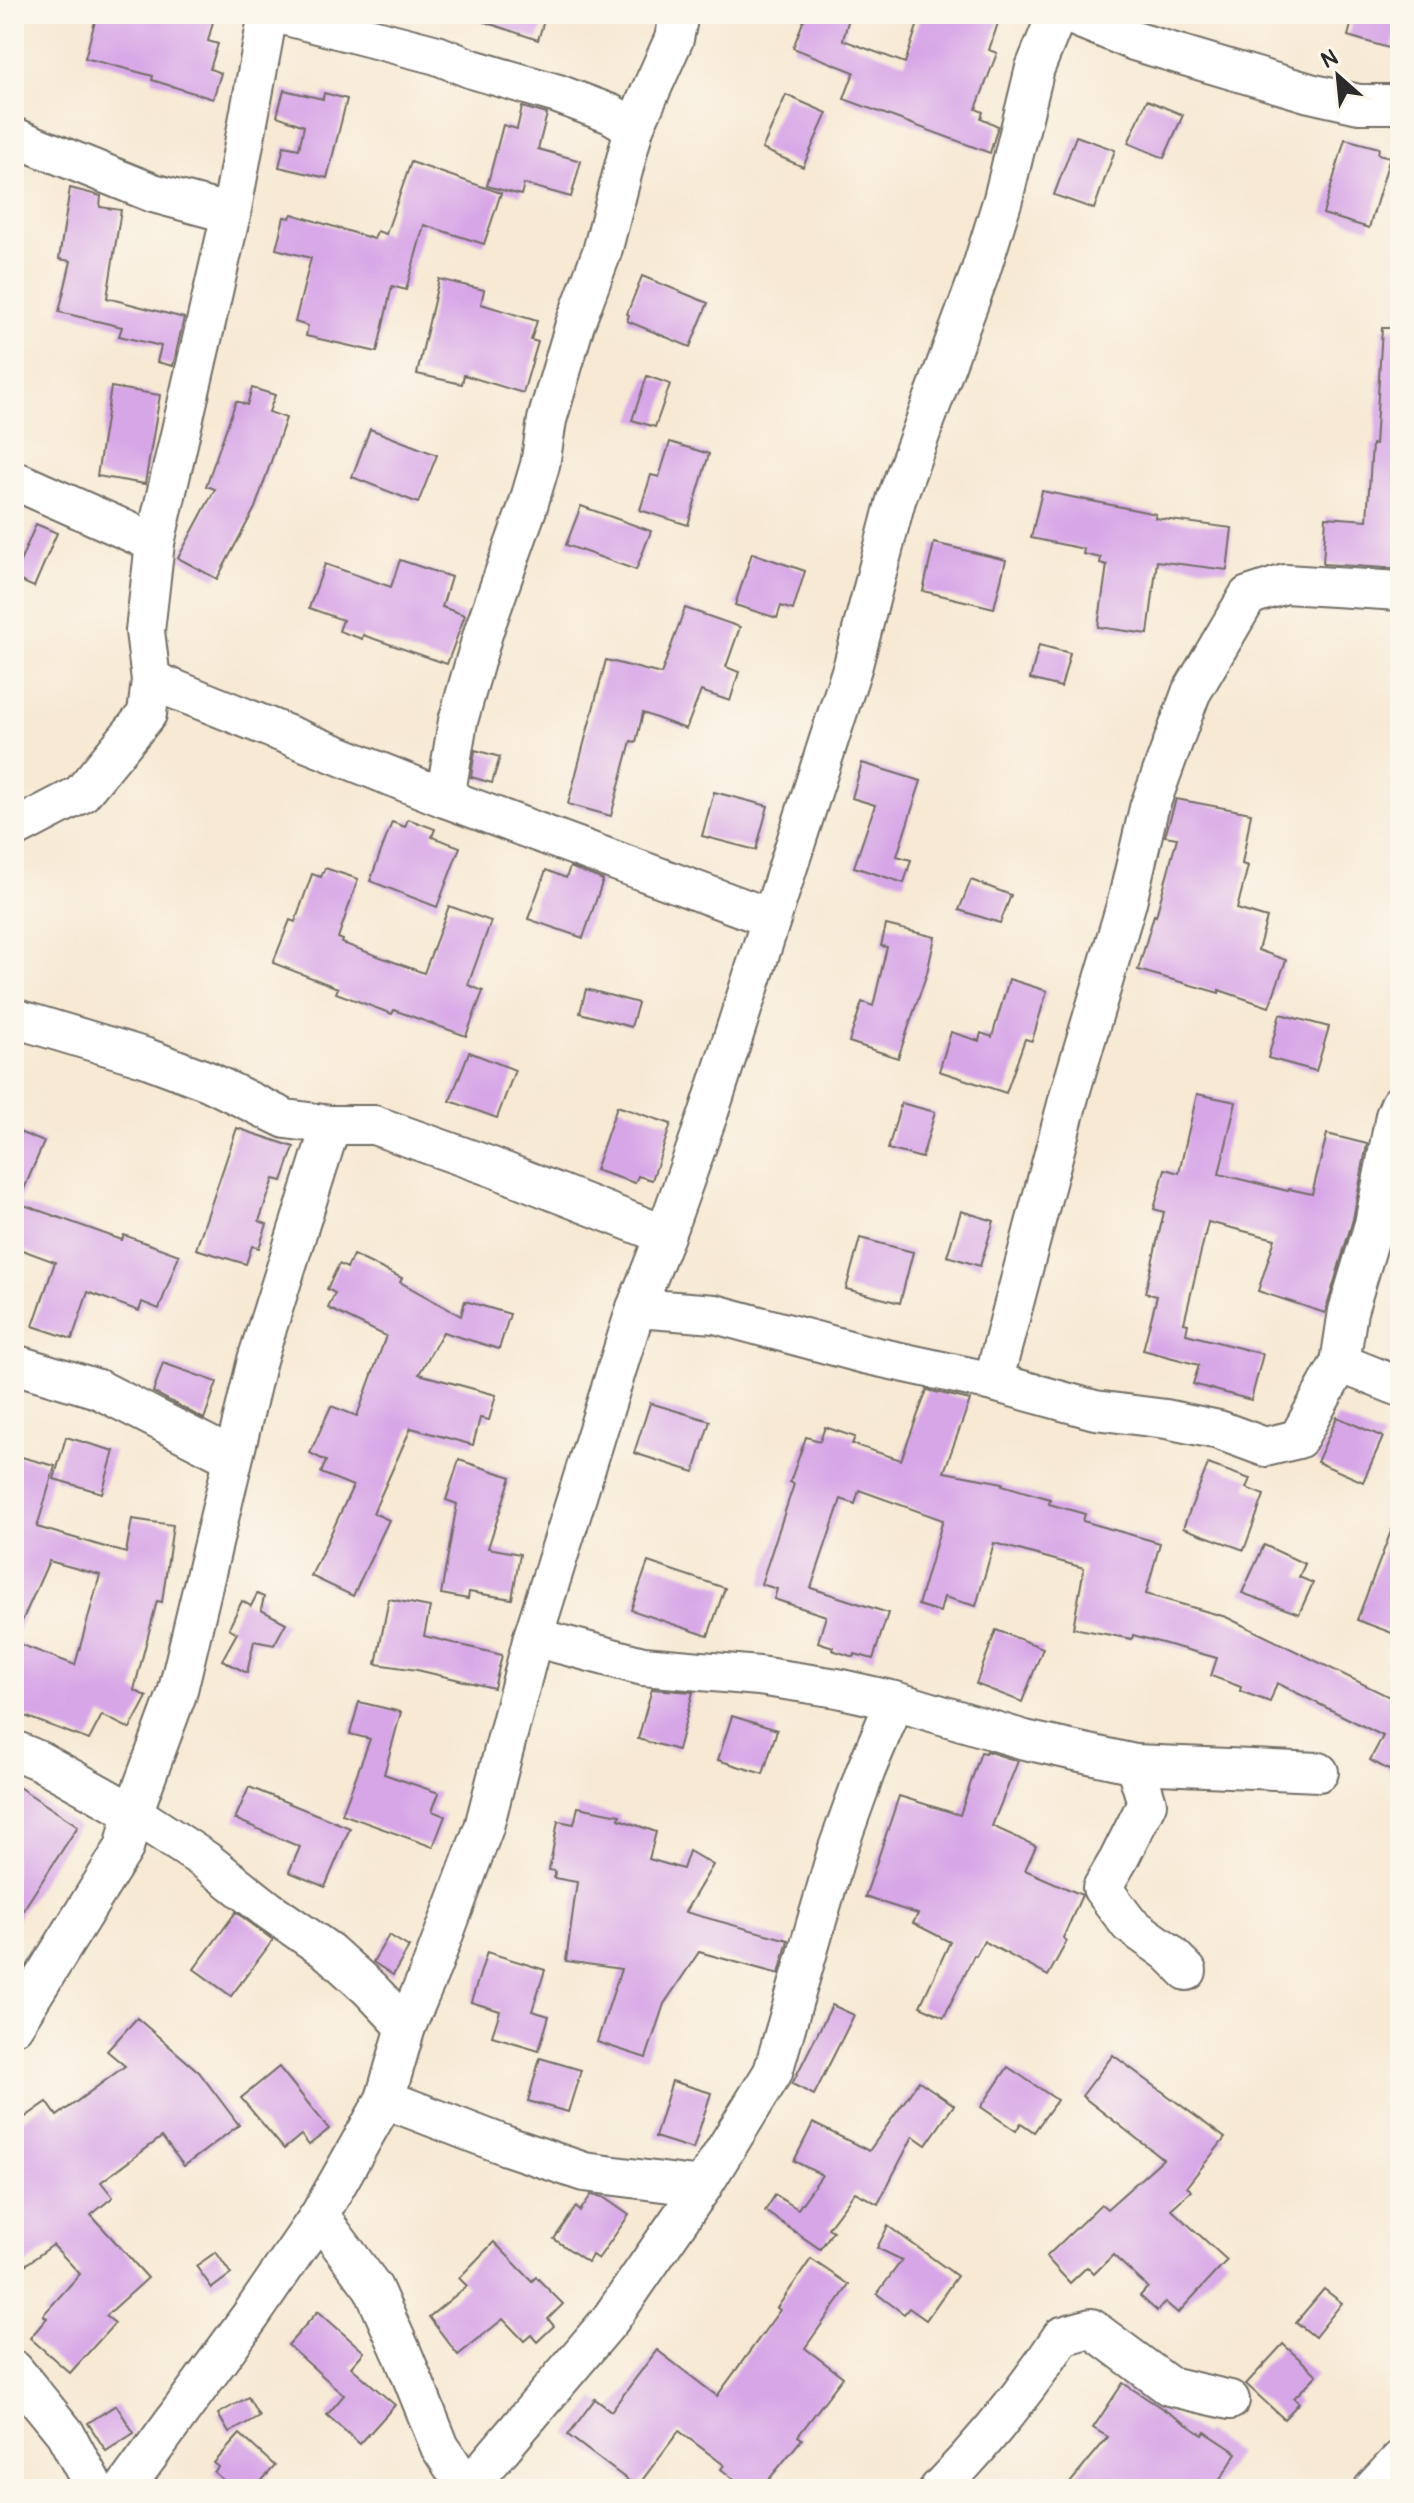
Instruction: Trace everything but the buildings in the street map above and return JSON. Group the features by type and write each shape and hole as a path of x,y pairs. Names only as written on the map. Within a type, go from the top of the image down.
{"street":[{"path":"14,829 81,794 147,714 151,680 145,631 155,543 231,214 268,14"},
{"path":"279,14 437,55 472,69 558,94 611,114 634,128"},
{"path":"445,798 458,721 484,630 540,465 547,420 575,324 602,252 634,128 674,39 679,14"},
{"path":"124,2489 252,2314 319,2216 385,2099 406,2027 484,1827 533,1637 636,1308 709,1112 853,665 896,500 980,273 1003,199 1035,68 1057,14"},
{"path":"1068,14 1134,41 1297,89 1359,104 1400,104"},
{"path":"14,137 153,193 231,214"},
{"path":"14,480 155,543"},
{"path":"993,1382 1070,1093 1127,902 1149,808 1191,693 1248,596 1285,584 1400,591"},
{"path":"151,680 445,798 770,918"},
{"path":"14,1018 144,1057 208,1081 286,1119 331,1125 374,1125 492,1167 665,1235"},
{"path":"636,1308 715,1314 1095,1410 1166,1419 1219,1430 1265,1447 1298,1439 1340,1363 1348,1311 1374,1224 1400,1104"},
{"path":"14,2025 124,1848 133,1813 177,1694 257,1360 331,1125"},
{"path":"1340,1363 1400,1387"},
{"path":"14,1364 98,1389 233,1458"},
{"path":"533,1637 643,1666 759,1676 837,1688 895,1701 1025,1740 1135,1764 1319,1772"},
{"path":"319,2216 373,2288 440,2447 467,2489 610,2320 702,2187 773,2072 838,1848 895,1701"},
{"path":"14,1750 40,1761 133,1813 205,1860 267,1909 329,1952 406,2027"},
{"path":"1135,1764 1147,1803 1102,1888 1129,1924 1168,1952 1187,1971"},
{"path":"385,2099 584,2172 702,2187"},
{"path":"939,2489 969,2459 1029,2385 1062,2336 1091,2328 1169,2386 1230,2400"},
{"path":"14,2370 65,2433 95,2489"},
{"path":"1373,2489 1400,2460"}]}
